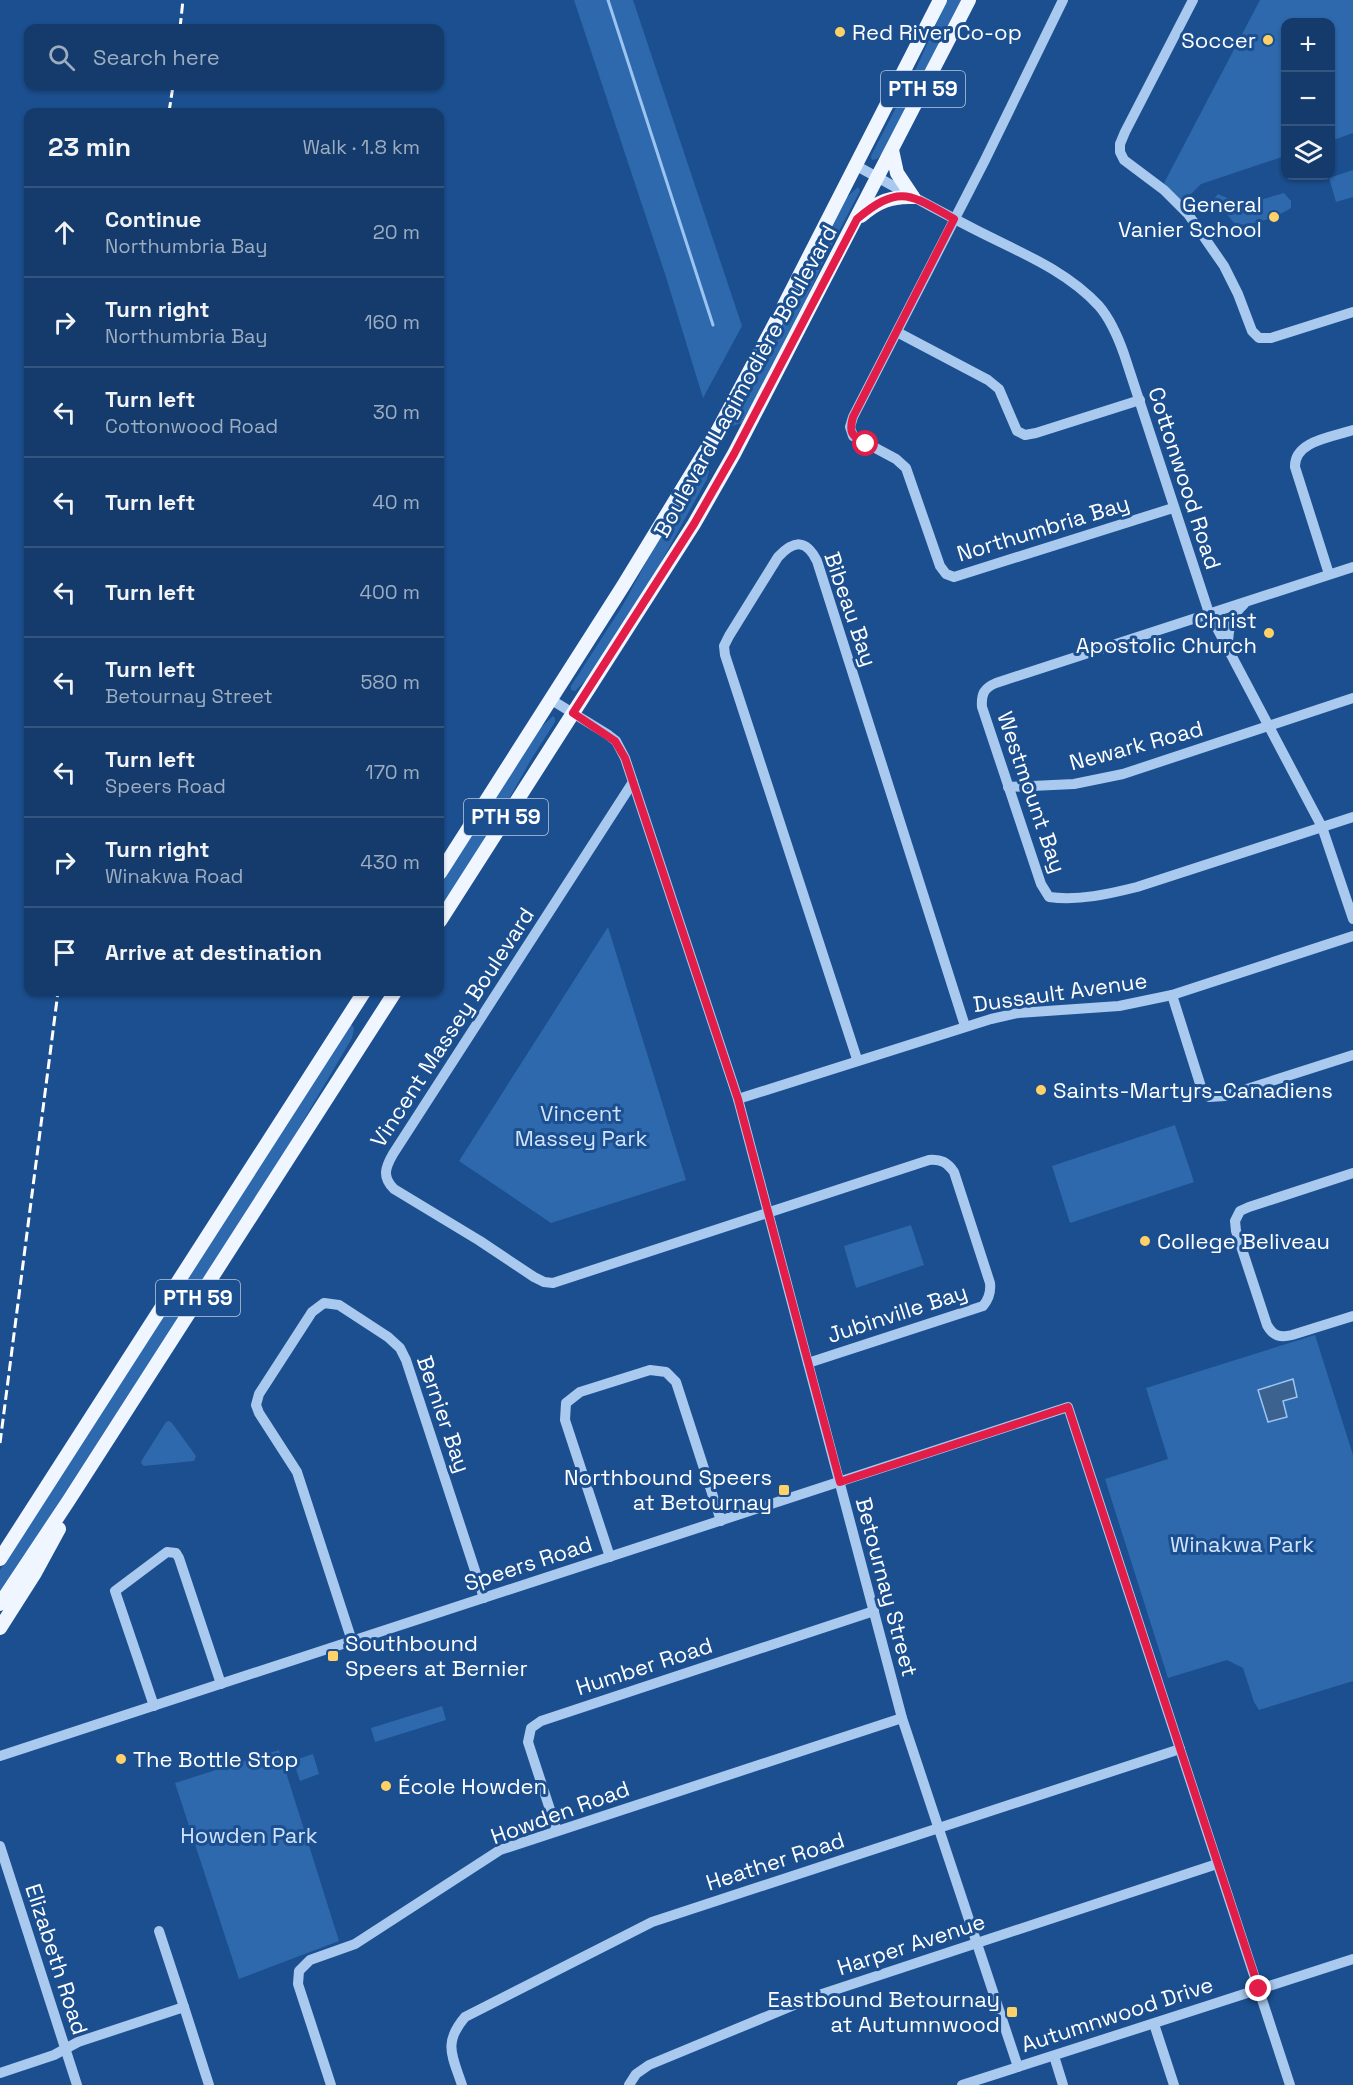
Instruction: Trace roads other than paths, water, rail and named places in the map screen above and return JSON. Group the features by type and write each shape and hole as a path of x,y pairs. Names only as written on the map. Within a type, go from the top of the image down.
{"main road":[{"name":"Boulevard Lagimodière Boulevard","path":"444,867 630,576 717,432 940,0"},
{"name":"Boulevard Lagimodière Boulevard","path":"444,915 694,524 723,474 969,0"},
{"path":"892,150 897,173 913,197"},
{"path":"857,219 881,201 901,196 913,197"},
{"name":"PTH 59","path":"0,1559 361,996"},
{"name":"PTH 59","path":"0,1604 392,996"},
{"path":"352,1010 374,1024"},
{"path":"0,1628 57,1535 69,1500"}],"street":[{"name":"Northumbria Bay","path":"1063,0 850,427 853,436 896,459 906,468 940,566 946,574 954,577 1173,508"},
{"path":"1193,0 1125,132 1120,144 1120,152 1124,160 1164,190 1199,228 1224,266 1252,331 1259,338 1271,339 1353,312"},
{"name":"Cottonwood Road","path":"855,165 954,219 1060,272 1101,308 1116,333 1140,400 1173,508 1209,613 1322,827 1353,919"},
{"path":"897,332 988,380 999,389 1004,398 1012,424 1017,431 1025,435 1140,400"},
{"path":"1329,574 1294,459 1299,450 1308,445 1353,430"},
{"name":"Bibeau Bay","path":"857,1059 725,655 724,646 729,636 778,557 786,548 796,544 805,545 817,561 965,1026"},
{"path":"1209,613 1353,567"},
{"path":"1228,647 1234,614 1246,601"},
{"name":"Westmount Bay","path":"1209,613 986,687 981,697 982,707 1041,884 1049,897 1102,896 1137,887 1322,827"},
{"name":"Newark Road","path":"1008,787 1074,784 1123,774 1353,698"},
{"name":"Betournay Street","path":"550,699 615,741 625,758 738,1099 902,1718 1018,2067"},
{"name":"Vincent Massey Boulevard","path":"633,782 393,1154 385,1174 387,1182 394,1189 534,1277 553,1283 768,1212"},
{"path":"1322,827 1353,817"},
{"name":"Dussault Avenue","path":"738,1099 965,1026 1018,1013 1119,1006 1172,995 1353,936"},
{"path":"1172,995 1202,1090 1209,1097 1225,1096 1353,1054"},
{"name":"Jubinville Bay","path":"768,1212 929,1160 939,1159 948,1163 954,1172 990,1283 990,1294 983,1306 808,1363"},
{"path":"1353,1173 1240,1211 1235,1221 1236,1231 1267,1325 1275,1335 1283,1337 1292,1335 1353,1316"},
{"name":"Bernier Bay","path":"352,1641 297,1472 256,1405 259,1394 312,1312 324,1303 339,1305 388,1337 400,1348 406,1360 484,1598"},
{"path":"610,1557 565,1420 566,1402 580,1392 650,1370 666,1372 676,1382 721,1521"},
{"name":"Speers Road","path":"0,1756 1068,1407 1180,1749"},
{"path":"154,1706 115,1591 167,1552 173,1552 179,1558 221,1684"},
{"name":"Humber Road","path":"557,1831 528,1742 531,1728 541,1721 874,1611"},
{"name":"Howden Road","path":"331,2085 298,1984 299,1971 310,1960 355,1944 500,1850 902,1718"},
{"path":"1180,1749 1290,2085"},
{"name":"Heather Road","path":"462,2085 452,2057 450,2042 455,2029 465,2017 639,1928 1180,1749"},
{"name":"Elizabeth Road","path":"0,1846 77,2085"},
{"name":"Harper Avenue","path":"629,2085 636,2074 650,2065 816,1996 1217,1864"},
{"path":"159,1931 209,2085"},
{"name":"Autumnwood Drive","path":"962,2085 1353,1959"},
{"path":"0,2073 65,2050 78,2042 184,2007"},
{"path":"1154,2024 1174,2085"},
{"path":"1053,2056 1063,2085"}],"waterway":[{"path":"608,0 713,325"}],"railway":[{"path":"180,24 183,0"},
{"path":"170,108 172,90"},
{"path":"0,1443 57,996"}],"place":[{"name":"Red River Co-op","path":"840,32"},
{"name":"Soccer","path":"1268,40"},
{"name":"General Vanier School","path":"1274,217"},
{"name":"Christ Apostolic Church","path":"1269,633"},
{"name":"Saints-Martyrs-Canadiens","path":"1041,1090"},
{"name":"College Beliveau","path":"1145,1241"},
{"name":"Northbound Speers at Betournay","path":"784,1490"},
{"name":"Southbound Speers at Bernier","path":"333,1656"},
{"name":"The Bottle Stop","path":"121,1759"},
{"name":"École Howden","path":"386,1786"},
{"name":"Eastbound Betournay at Autumnwood","path":"1012,2012"}],"park label":[{"name":"Vincent Massey Park","path":"581,1126"},
{"name":"Winakwa Park","path":"1242,1544"},
{"name":"Howden Park","path":"249,1835"}]}
